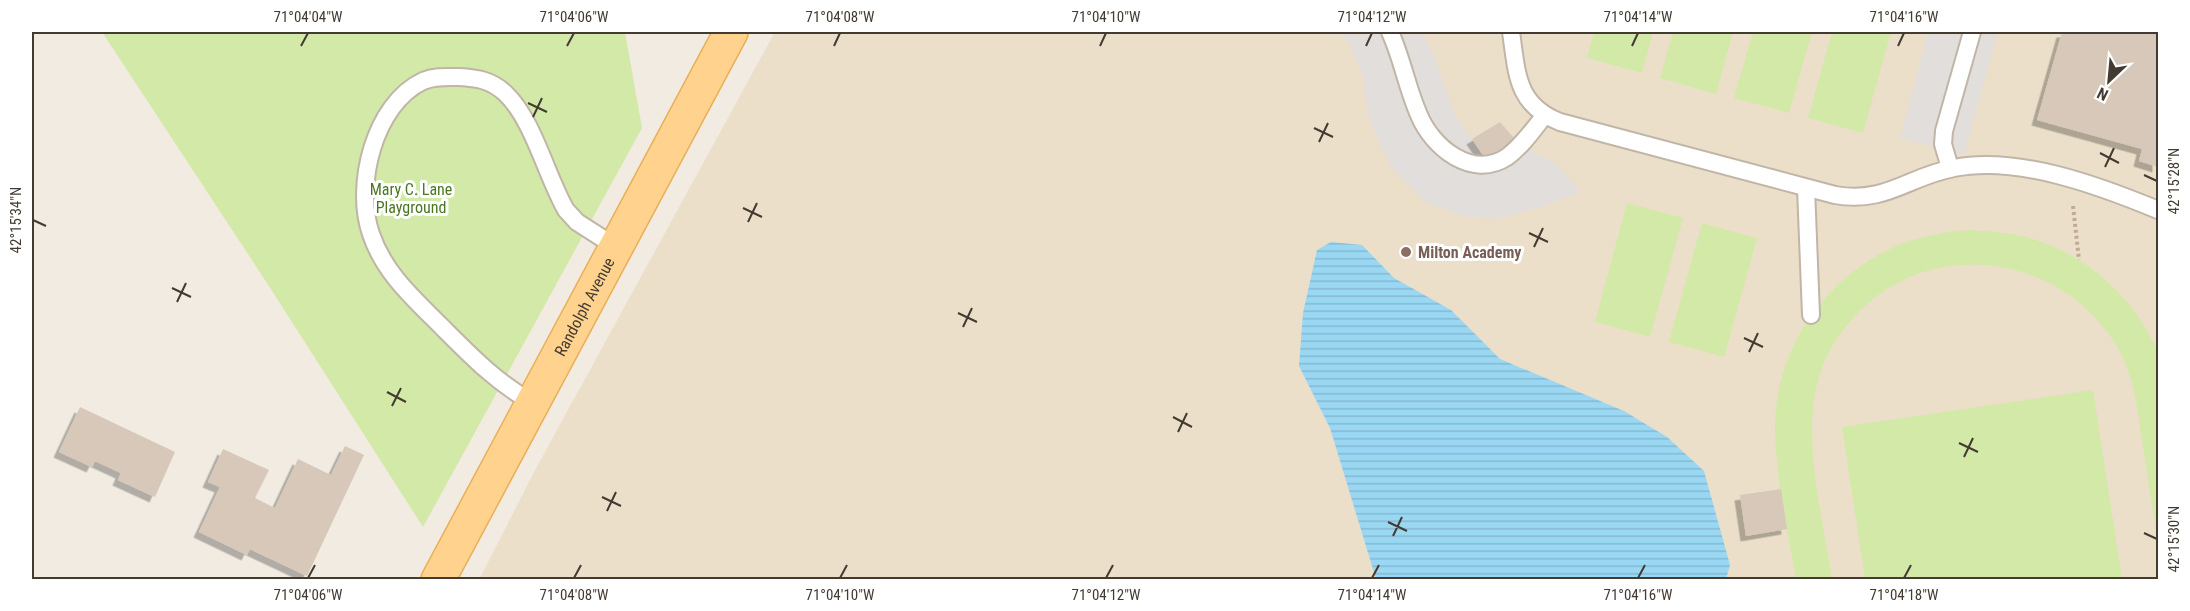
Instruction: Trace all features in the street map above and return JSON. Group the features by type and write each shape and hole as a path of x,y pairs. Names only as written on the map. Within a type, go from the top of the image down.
{"main road":[{"name":"Randolph Avenue","path":"438,579 731,32"}],"lane":[{"path":"1390,32 1419,115 1428,133 1456,158 1474,165 1489,164 1505,158 1520,145 1544,116"},
{"path":"1511,32 1522,91 1544,116 1806,188 1854,198 1870,197 1950,168 1980,165 2007,167 2070,178 2123,195 2158,210"},
{"path":"1950,168 1943,144 1944,131 1972,32"},
{"path":"533,403 506,387 483,369 406,291 381,257 370,233 366,211 366,187 368,164 374,142 383,123 394,105 409,90 424,81 442,76 475,78 490,82 505,93 518,108 556,194 566,210 583,227 616,247"},
{"path":"1806,188 1811,315"}],"path":[{"path":"2070,178 2079,260"}],"shaded area":[{"name":"Milton Academy","path":"775,32 2158,32 2158,579 479,580 534,472"},
{"path":"1339,32 1422,32 1435,59 1456,117 1489,164 1520,145 1556,164 1580,192 1542,207 1499,218 1466,217 1427,203 1391,167 1369,120 1362,74 1349,43"},
{"path":"1928,32 1997,34 1964,155 1900,138"}],"green space":[{"name":"Mary C. Lane Playground","path":"102,32 625,32 642,128 423,527 267,283"},
{"path":"1594,32 1653,32 1642,73 1587,58"},
{"path":"1673,32 1733,32 1716,94 1660,78"},
{"path":"1753,32 1812,32 1789,113 1734,98"},
{"path":"1832,32 1891,32 1863,133 1808,118"},
{"path":"1627,203 1683,218 1650,337 1595,322"},
{"path":"1702,223 1757,238 1724,357 1669,342"},
{"path":"1969,230 2025,237 2073,256 2108,282 2137,314 2158,352 2158,545 2135,397 2129,373 2119,350 2095,318 2066,293 2032,276 1996,266 1958,265 1922,273 1887,289 1856,315 1838,336 1829,352 1819,377 1812,425 1815,478 1832,579 1796,580 1780,487 1775,431 1777,400 1784,370 1796,342 1811,316 1831,292 1854,271 1879,254 1922,237"},
{"path":"2093,390 2122,579 1865,579 1842,427"}],"water":[{"path":"1331,242 1362,245 1394,278 1451,310 1500,359 1624,411 1667,437 1704,471 1730,565 1726,579 1376,579 1330,428 1299,366 1303,313 1317,250"}],"building":[{"path":"2062,32 2158,32 2158,167 2139,161 2142,149 2037,120"},
{"path":"1500,122 1520,145 1489,164 1472,139"},
{"path":"80,407 175,452 155,497 118,480 121,473 95,461 92,467 59,452"},
{"path":"345,446 364,455 307,576 250,549 247,555 199,532 220,487 208,482 223,449 269,470 255,498 275,508 298,459 331,475"},
{"path":"1781,489 1787,529 1746,536 1740,495"}],"place":[{"name":"Milton Academy","path":"1406,252"}]}
